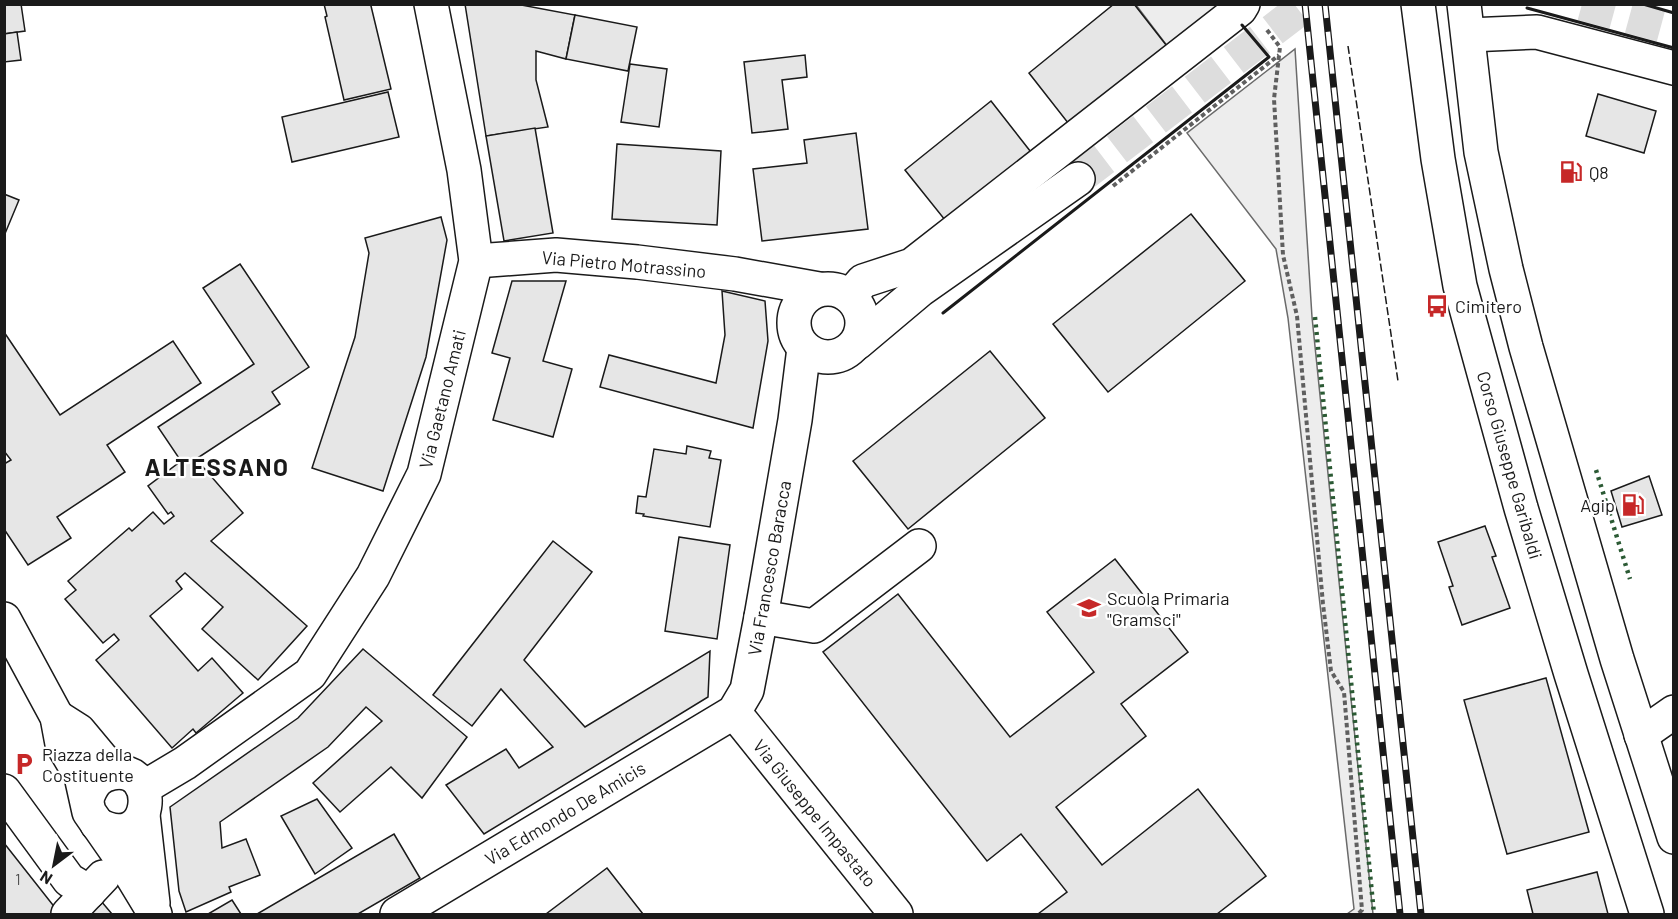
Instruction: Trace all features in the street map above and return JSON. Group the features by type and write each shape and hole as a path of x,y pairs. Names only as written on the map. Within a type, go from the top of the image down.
{"street":[{"name":"Via Gaetano Amati","path":"135,792 185,763 310,674 374,576 424,474 476,261 464,170 431,4"},
{"name":"Corso Giuseppe Garibaldi","path":"1418,4 1438,159 1460,286 1512,476 1571,674 1647,915"},
{"path":"842,296 863,281 912,265 1242,7"},
{"path":"1674,68 1537,32 1466,20 1481,152 1506,269 1547,423 1674,837"},
{"path":"821,342 920,290 1078,179"},
{"name":"Via Pietro Motrassino","path":"476,261 556,255 637,262 735,274 842,296"},
{"path":"735,274 821,342"},
{"path":"821,342 796,310 801,301 920,290"},
{"name":"Via Francesco Baracca","path":"734,712 747,690 795,420 821,342 863,322 842,296"},
{"path":"761,617 814,626 919,546"},
{"path":"4,619 57,717 62,744 81,776 92,811 155,915"},
{"name":"Via Edmondo De Amicis","path":"397,915 734,712"},
{"name":"Via Giuseppe Impastato","path":"734,712 896,915"},
{"path":"1641,735 1674,712"},
{"path":"57,717 79,731 104,761 135,792 155,915"},
{"path":"104,774 135,792 134,825 122,831 109,830 92,811 92,784 104,774"},
{"path":"4,791 69,880 78,903 121,858"}],"path":[{"path":"1242,7 1260,18 1280,47 1274,99 1283,255 1297,316 1331,671 1344,692 1362,910 1358,915"}],"shaded area":[{"path":"1136,5 1220,5 1168,47"},
{"path":"1295,49 1312,317 1373,914 1347,914 1354,909 1288,318 1276,249 1187,133"}],"building":[{"path":"4,4 21,4 25,31 4,34"},
{"path":"324,4 369,4 371,6 391,89 344,100"},
{"path":"465,4 516,4 575,15 566,59 536,51 536,80 548,127 486,136"},
{"path":"1114,4 1134,4 1170,50 1072,128 1029,73"},
{"path":"575,15 637,27 628,71 566,59"},
{"path":"17,32 21,60 4,62 4,34"},
{"path":"805,55 807,77 782,80 788,129 752,133 744,62"},
{"path":"630,64 667,69 659,127 621,122"},
{"path":"388,92 399,137 292,162 282,117"},
{"path":"1598,94 1656,111 1644,153 1586,136"},
{"path":"991,101 1034,156 949,225 905,170"},
{"path":"535,128 553,233 504,241 486,136"},
{"path":"856,133 868,229 762,241 753,169 807,163 804,140"},
{"path":"617,144 721,151 717,225 612,219"},
{"path":"4,194 19,200 4,236"},
{"path":"1191,214 1245,281 1108,392 1053,324"},
{"path":"441,217 447,240 426,357 383,491 312,468 355,337 369,253 365,238"},
{"path":"240,264 309,367 272,392 280,404 196,459 243,513 211,541 307,626 258,680 202,629 223,607 185,573 176,581 182,589 150,616 198,671 212,658 243,693 196,733 193,729 172,748 96,660 119,640 114,634 103,643 65,599 76,590 68,581 129,528 132,531 153,512 164,524 174,516 171,512 168,514 148,486 181,461 158,427 254,364 203,288"},
{"path":"512,281 566,281 543,361 572,369 553,437 493,420 510,358 492,353"},
{"path":"722,291 765,301 768,341 753,428 600,387 609,355 716,383 725,335"},
{"path":"4,332 60,415 173,341 201,383 107,445 125,472 57,517 71,538 28,565 4,529 4,464 11,460 4,451"},
{"path":"990,351 1045,418 908,529 853,461"},
{"path":"687,446 711,451 709,458 721,460 710,527 636,513 638,496 646,497 654,449 686,454"},
{"path":"1649,476 1662,515 1622,527 1611,491"},
{"path":"1485,526 1496,556 1492,557 1510,608 1462,625 1449,587 1453,586 1438,542"},
{"path":"679,537 730,545 717,639 665,631"},
{"path":"553,541 592,572 524,660 585,727 710,651 708,697 484,834 446,785 506,749 519,768 553,747 501,689 472,726 433,695"},
{"path":"1115,559 1188,652 1121,704 1146,736 1056,807 1102,865 1198,789 1266,876 1217,914 1038,914 1067,892 1021,834 987,861 823,652 898,594 1010,737 1094,672 1047,612"},
{"path":"363,649 467,737 422,798 391,767 340,812 313,783 382,721 366,707 328,747 220,822 222,848 246,839 260,875 229,887 231,892 186,912 179,891 170,807 298,718"},
{"path":"1546,678 1589,832 1507,854 1464,700"},
{"path":"317,799 352,848 315,874 281,816"},
{"path":"394,834 420,878 358,914 257,914"},
{"path":"4,843 60,914 4,914"},
{"path":"607,868 643,914 546,914"},
{"path":"1597,872 1608,914 1533,914 1527,890"},
{"path":"232,900 241,914 208,914"},
{"path":"101,901 112,914 85,914"}],"tunnel":[{"path":"1078,179 1307,4"},
{"path":"1582,4 1674,29"}],"railway":[{"path":"1305,4 1400,914"},
{"path":"1325,4 1421,914"}],"hedge":[{"path":"1315,317 1374,914"},
{"path":"1596,470 1630,579"}],"fence":[{"path":"1348,46 1398,381"}],"wall":[{"path":"1643,4 1674,13"},
{"path":"1527,8 1674,48"},
{"path":"943,313 1269,57 1242,25"}],"place":[{"name":"Q8","path":"1571,172"},
{"name":"Cimitero","path":"1437,306"},
{"name":"Agip","path":"1633,505"},
{"name":"Scuola Primaria \"Gramsci\"","path":"1089,608"},
{"name":"Piazza della Costituente","path":"24,764"}],"district":[{"name":"ALTESSANO","path":"217,466"}]}
